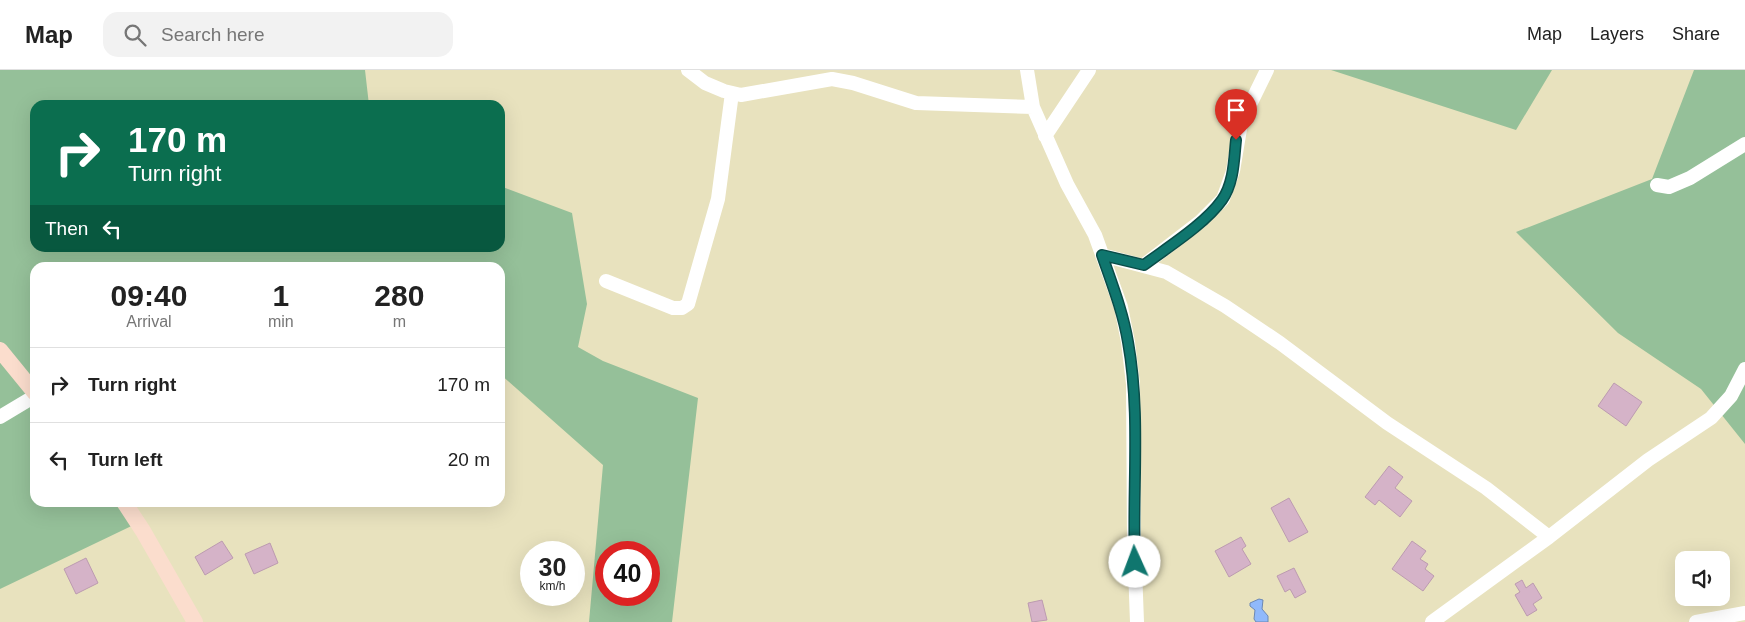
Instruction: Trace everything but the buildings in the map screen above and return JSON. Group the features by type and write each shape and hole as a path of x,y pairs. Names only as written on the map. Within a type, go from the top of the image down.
{"main road":[{"path":"0,350 30,389"},
{"path":"127,507 195,622"}],"street":[{"path":"688,70 705,83 741,95 832,79 853,83 916,103 1033,107"},
{"path":"1027,70 1033,107 1067,184 1084,212 1121,307 1134,384 1134,542 1138,622"},
{"path":"1045,136 1089,70"},
{"path":"1144,265 1201,220 1223,199 1233,171 1241,123 1267,70"},
{"path":"606,281 673,308 682,308 688,304 718,199 732,93"},
{"path":"1656,185 1669,187 1690,178 1745,144"},
{"path":"1102,255 1166,272 1257,327 1387,423 1486,488 1549,537"},
{"path":"1432,622 1549,537 1648,460 1711,418 1731,396 1745,369"},
{"path":"0,417 30,398"},
{"path":"1696,622 1745,613"}],"green space":[{"path":"0,70 365,70 368,100 30,100 30,252 505,252 505,188 572,213 587,304 578,347 603,361 698,398 672,622 589,622 595,555 595,606 660,606 660,541 596,541 603,465 505,378 505,262 30,262 30,507 135,507 144,520 0,589"},
{"path":"1331,70 1552,70 1516,130"},
{"path":"1694,70 1745,70 1745,444 1701,389 1618,333 1516,232 1652,179"}],"water":[{"path":"1259,599 1263,600 1262,609 1268,616 1268,622 1256,622 1254,619 1255,610 1250,606 1250,603"}],"route":[{"path":"1135,562 1134,384 1121,307 1102,255 1144,265 1201,220 1223,199 1227,190 1233,171 1236,140"}]}
